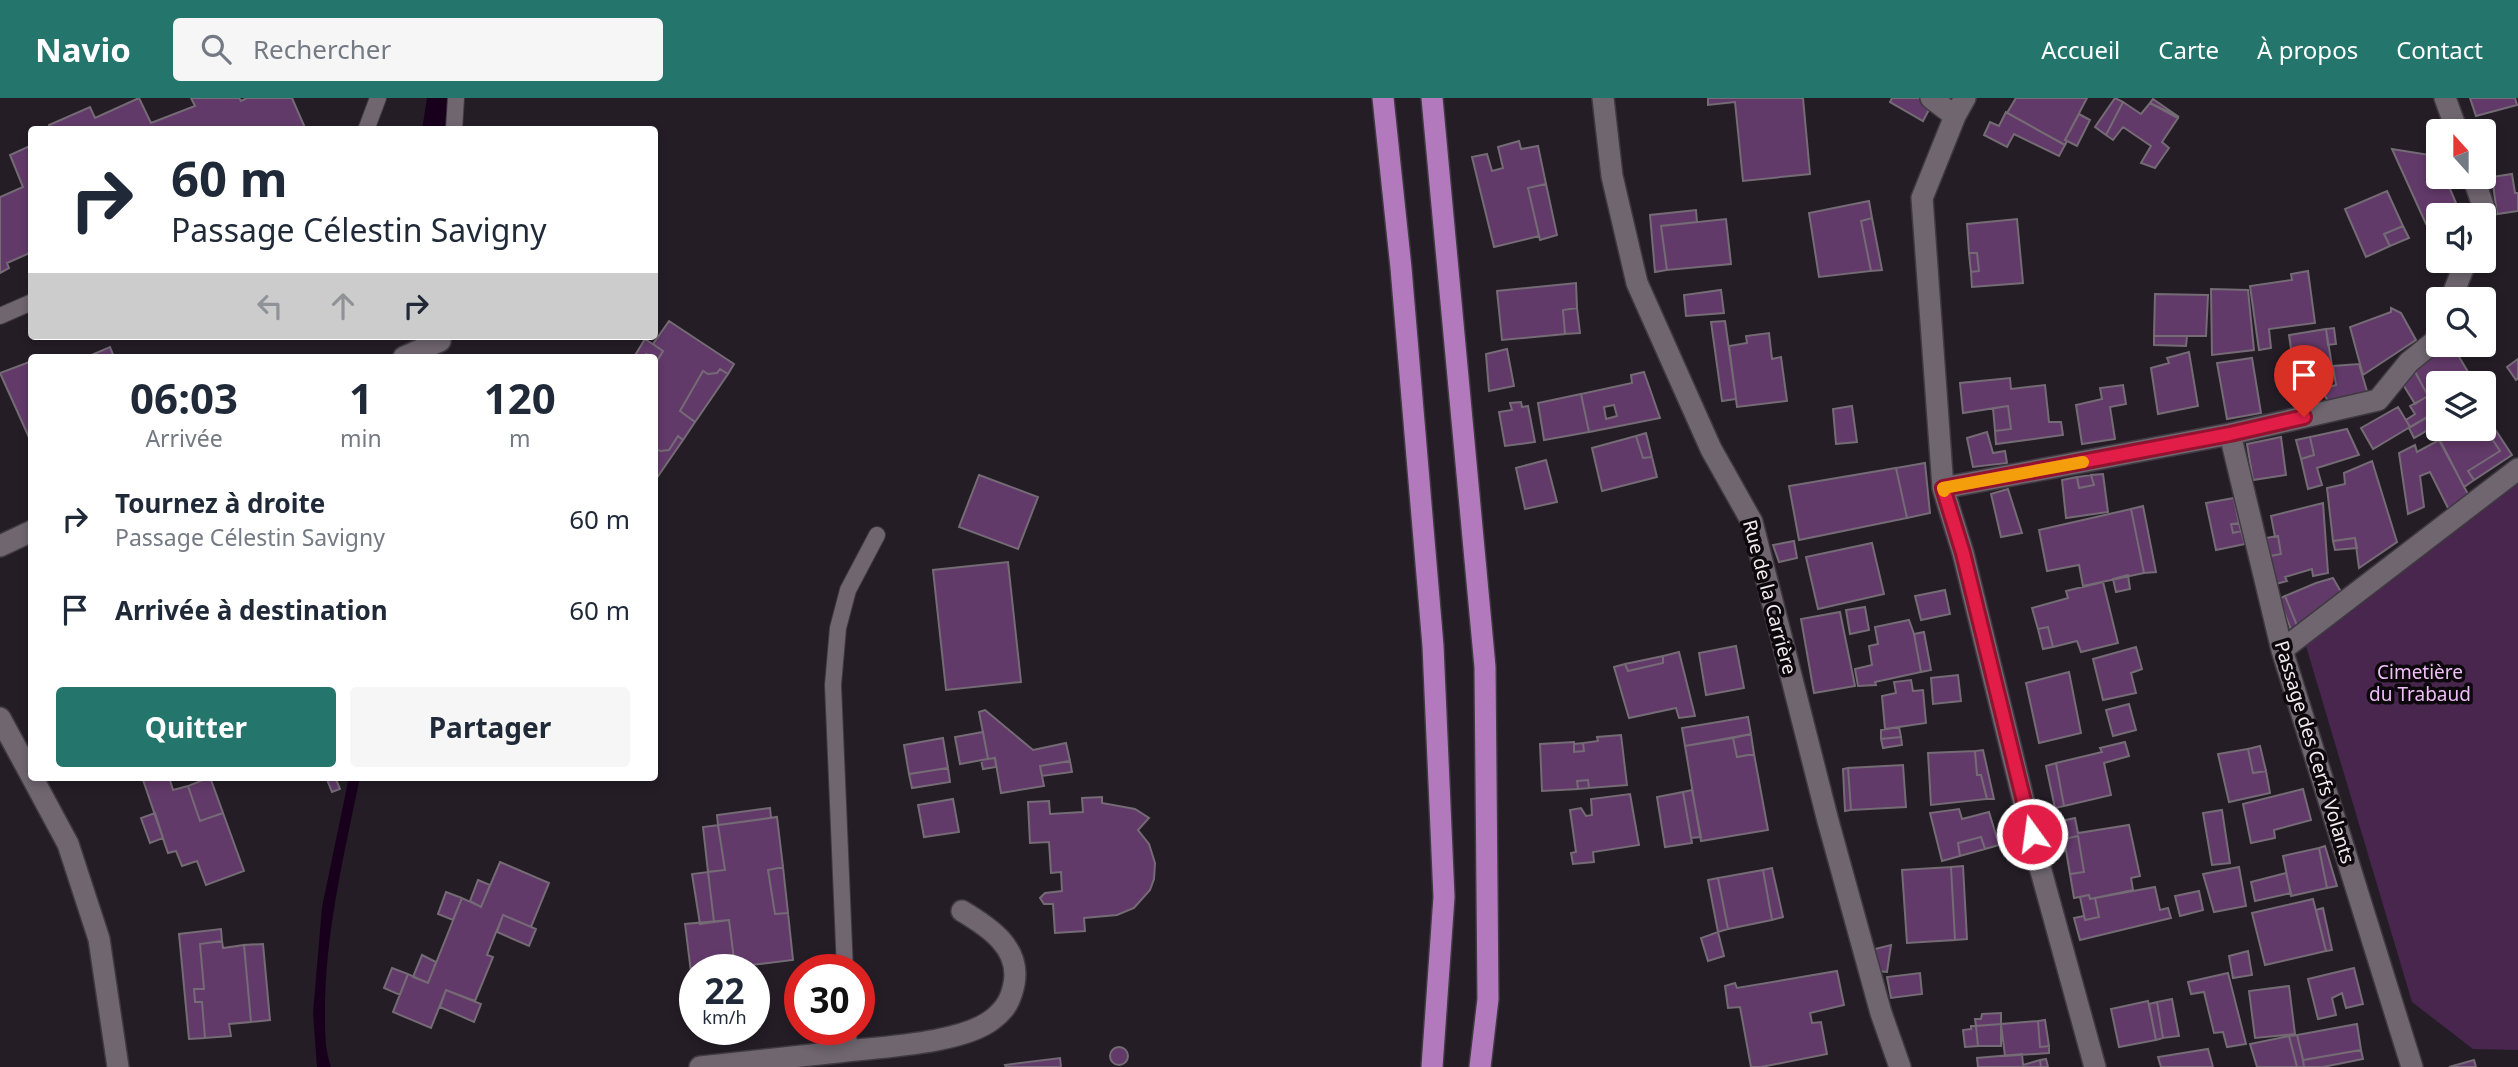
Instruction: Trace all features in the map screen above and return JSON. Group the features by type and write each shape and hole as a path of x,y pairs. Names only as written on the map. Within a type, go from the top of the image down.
{"highway":[{"path":"1383,98 1401,268 1433,646 1444,897 1432,1067"},
{"path":"1432,98 1485,667 1488,999 1480,1067"}],"street":[{"name":"Rue de la Carrière","path":"1603,98 1612,176 1637,283 1711,449 1752,522 1828,821 1881,1013 1900,1067"},
{"path":"1931,98 1960,107 1922,198 1943,488 1963,553 2038,860 2095,1067"},
{"path":"2445,98 2453,119"},
{"path":"410,354 436,340"},
{"path":"1943,488 2230,434 2378,400 2409,362 2426,348"},
{"name":"Passage des Cerfs Volants","path":"2230,434 2282,650 2412,1067"},
{"path":"2282,650 2518,469"},
{"path":"0,546 28,533"},
{"path":"0,718 28,770"},
{"path":"34,781 68,844 99,939 117,1067"},
{"path":"700,1067 920,1042 968,1032 992,1020 1011,1000 1016,976 1010,951 987,927 962,911"}],"lane":[{"path":"368,126 378,98"},
{"path":"454,126 456,98"},
{"path":"0,316 28,304"},
{"path":"844,954 833,685 838,628 848,590 877,535"},
{"path":"849,1045 849,1051"}],"green space":[{"name":"Cimetière du Trabaud","path":"2518,482 2518,1050 2473,1049 2412,1002 2306,646"}],"shaded area":[{"path":"427,98 453,98 449,126 423,126"},
{"path":"348,781 359,781 328,953 325,1027 331,1067 317,1067 313,1013 322,907"}],"building":[{"path":"139,98 151,123 195,106 191,98 239,98 241,101 247,98 292,98 304,126 49,125 90,107 95,118"},
{"path":"1708,98 1803,98 1810,174 1743,181 1735,102 1708,105"},
{"path":"1892,98 1927,98 1933,102 1923,121 1890,102"},
{"path":"2016,98 2087,98 2065,140 2065,145 2007,113"},
{"path":"2115,98 2123,102 2106,135 2095,127"},
{"path":"2470,98 2515,98 2517,105 2476,116"},
{"path":"2153,99 2179,117 2150,103"},
{"path":"2123,102 2141,114 2150,103 2178,118 2162,142 2169,148 2155,168 2141,163 2151,146 2123,127 2113,140 2106,135"},
{"path":"2006,112 2065,145 2059,156 2014,134 2007,147 1984,135 1990,122 1999,126"},
{"path":"2079,114 2090,120 2077,146 2065,140"},
{"path":"1519,141 1521,149 1538,146 1546,184 1528,188 1539,236 1494,247 1472,157 1487,154 1492,171 1503,168 1498,147"},
{"path":"28,147 28,254 7,263 9,268 0,273 0,197 23,187 10,155"},
{"path":"2392,149 2426,154 2426,189 2450,189 2456,203 2426,203 2426,224"},
{"path":"2512,174 2515,193 2518,193 2518,211 2497,214 2494,189 2496,189 2496,176"},
{"path":"1546,184 1557,235 1540,240 1528,188"},
{"path":"2387,191 2403,226 2384,234 2390,246 2366,257 2345,209"},
{"path":"1869,201 1872,218 1861,221 1871,271 1819,277 1809,213"},
{"path":"1696,210 1697,222 1661,226 1667,270 1655,272 1650,215"},
{"path":"1872,218 1882,270 1871,271 1861,221"},
{"path":"1726,219 1731,264 1667,270 1661,226"},
{"path":"2017,219 2023,283 1972,287 1971,272 1979,271 1977,253 1969,253 1967,224"},
{"path":"2403,226 2409,238 2390,246 2384,234"},
{"path":"1969,253 1977,253 1979,271 1971,272"},
{"path":"2308,271 2315,323 2269,329 2271,348 2259,350 2250,286 2292,280 2291,274"},
{"path":"1576,283 1577,308 1563,310 1565,334 1502,340 1497,291"},
{"path":"2211,289 2248,290 2254,350 2212,355"},
{"path":"1721,290 1724,313 1686,316 1684,295"},
{"path":"2155,294 2208,295 2206,336 2154,336"},
{"path":"1577,308 1580,333 1565,334 1563,310"},
{"path":"2391,308 2401,313 2416,340 2363,375 2350,327 2391,312"},
{"path":"669,321 734,364 728,374 720,369 717,373 708,374 703,371 680,411 695,422 683,440 678,436 669,450 660,451 658,359 663,351 653,344"},
{"path":"1725,321 1736,399 1722,401 1711,322"},
{"path":"2334,328 2336,344 2328,345 2326,329"},
{"path":"2326,329 2332,366 2314,370 2316,386 2297,390 2289,335"},
{"path":"1769,333 1772,359 1781,357 1787,401 1737,407 1729,346 1747,343 1746,336"},
{"path":"2154,336 2187,336 2186,346 2154,345"},
{"path":"644,340 663,351 658,359 658,354 636,354"},
{"path":"110,347 113,354 94,354"},
{"path":"1507,349 1514,386 1489,391 1486,354"},
{"path":"2189,352 2198,406 2158,414 2151,368 2169,363 2167,358"},
{"path":"2428,357 2459,357 2467,371 2426,371 2426,392 2412,366"},
{"path":"2252,358 2261,413 2227,419 2217,363"},
{"path":"2518,359 2518,378 2516,380 2507,367"},
{"path":"28,362 28,435 0,373"},
{"path":"2359,364 2369,398 2330,406 2322,389 2336,385 2333,366"},
{"path":"2412,366 2426,397 2415,404 2402,383"},
{"path":"720,369 728,374 695,422 680,411 703,371 708,374 717,373"},
{"path":"1644,372 1660,418 1589,432 1581,394 1632,383 1631,375","holes":["1614,405 1617,416 1606,419 1604,407"]},
{"path":"2010,378 2011,389 2045,385 2049,422 2061,422 2063,435 1996,444 1995,431 2011,429 2008,406 1963,413 1960,383"},
{"path":"2123,385 2126,404 2110,407 2115,439 2082,444 2076,405 2102,399 2100,388"},
{"path":"1581,394 1589,432 1544,440 1538,403"},
{"path":"2426,397 2426,417 2410,427 2406,420 2415,414 2410,406"},
{"path":"1521,402 1522,407 1528,406 1535,442 1505,446 1499,412 1512,410 1510,403"},
{"path":"1852,406 1857,442 1836,444 1833,409"},
{"path":"2008,406 2011,429 1995,431 1993,408"},
{"path":"2398,407 2410,427 2373,449 2361,428"},
{"path":"2426,418 2426,431 2414,438 2409,428"},
{"path":"2347,429 2359,455 2317,468 2322,485 2308,489 2301,459 2314,455 2310,437"},
{"path":"2496,431 2512,455 2474,480 2468,471 2500,451 2493,441 2496,441"},
{"path":"1987,432 1993,453 2005,451 2007,463 1973,467 1967,438"},
{"path":"1646,433 1652,457 1643,458 1636,436"},
{"path":"678,436 683,440 658,476 658,450 669,450"},
{"path":"1636,436 1643,458 1652,457 1657,477 1602,491 1592,448"},
{"path":"2281,437 2286,475 2253,480 2247,444"},
{"path":"2310,437 2314,455 2301,459 2296,440"},
{"path":"2440,441 2493,441 2500,451 2468,471 2474,480 2464,487"},
{"path":"2440,441 2469,496 2449,510 2430,472 2420,476 2424,507 2408,514 2399,453 2415,445 2417,452"},
{"path":"1546,460 1557,502 1525,509 1516,468"},
{"path":"2372,461 2397,542 2359,568 2355,538 2333,541 2327,488 2345,484 2344,473"},
{"path":"1925,463 1930,513 1907,518 1896,468"},
{"path":"1896,468 1907,518 1799,540 1789,486"},
{"path":"2103,474 2108,512 2066,518 2062,480 2077,477 2079,488 2094,485 2091,475"},
{"path":"979,475 1038,497 1018,549 959,527"},
{"path":"2091,475 2094,485 2079,488 2077,477"},
{"path":"2008,489 2022,533 2001,537 1991,494"},
{"path":"2234,498 2239,523 2231,524 2233,533 2241,531 2245,544 2216,550 2206,503"},
{"path":"2323,503 2328,573 2313,576 2312,569 2285,577 2287,581 2276,584 2270,556 2281,554 2271,516"},
{"path":"2143,506 2156,572 2144,573 2131,509"},
{"path":"2131,509 2144,573 2083,586 2079,565 2047,571 2039,530"},
{"path":"2239,523 2241,531 2233,533 2231,524"},
{"path":"2278,536 2281,554 2270,556 2266,538"},
{"path":"2355,538 2357,548 2335,550 2333,541"},
{"path":"1794,541 1797,558 1779,562 1773,545"},
{"path":"1872,543 1884,594 1818,609 1806,557"},
{"path":"1008,562 1021,682 946,690 933,570"},
{"path":"2128,575 2130,589 2116,592 2113,579"},
{"path":"2333,578 2344,597 2298,628 2285,596"},
{"path":"2103,582 2118,643 2081,652 2077,641 2053,647 2048,627 2038,629 2032,608 2068,598 2066,591"},
{"path":"1945,590 1950,614 1921,620 1915,596"},
{"path":"2285,596 2298,628 2292,632 2279,599"},
{"path":"1865,607 1869,630 1850,634 1846,610"},
{"path":"1840,612 1855,686 1814,693 1801,619"},
{"path":"1909,620 1921,672 1875,682 1876,685 1858,686 1855,669 1872,665 1869,646 1878,644 1875,627"},
{"path":"2048,627 2053,647 2043,649 2038,629"},
{"path":"1924,632 1931,670 1921,672 1914,634"},
{"path":"1736,646 1744,688 1706,695 1699,653"},
{"path":"2136,647 2142,669 2131,673 2136,693 2103,700 2093,659"},
{"path":"1679,652 1695,716 1679,718 1676,708 1629,718 1614,667 1625,664 1628,671 1663,663 1663,656"},
{"path":"1663,656 1663,663 1628,671 1625,664"},
{"path":"2069,672 2081,733 2039,743 2026,683"},
{"path":"1958,675 1961,701 1933,704 1931,678"},
{"path":"1911,680 1913,691 1923,690 1926,723 1885,729 1882,696 1896,693 1894,682"},
{"path":"2129,704 2136,730 2113,736 2106,710"},
{"path":"985,710 1033,750 1066,743 1070,761 1040,766 1044,786 1001,793 995,758 988,759 979,712"},
{"path":"1748,717 1751,734 1685,746 1682,728"},
{"path":"1899,727 1901,737 1881,739 1881,730"},
{"path":"983,732 988,759 960,764 955,737"},
{"path":"1751,734 1754,754 1737,757 1733,738"},
{"path":"1621,735 1627,785 1589,788 1588,780 1577,781 1578,789 1542,791 1540,744 1574,742 1574,752 1584,751 1583,743 1598,741 1597,737"},
{"path":"1901,737 1902,745 1883,748 1881,739"},
{"path":"943,738 948,768 909,774 904,745"},
{"path":"1733,738 1737,757 1754,754 1768,830 1701,841 1685,746"},
{"path":"2125,742 2129,756 2104,763 2111,795 2064,806 2056,763 2102,752 2100,748"},
{"path":"1583,743 1584,751 1574,752 1574,744"},
{"path":"2260,746 2266,771 2253,773 2248,749"},
{"path":"2248,749 2253,773 2266,771 2270,793 2229,802 2218,754"},
{"path":"1983,750 1994,799 1987,799 1981,775 1977,775 1975,751"},
{"path":"1975,751 1977,775 1981,775 1987,799 1931,805 1928,753"},
{"path":"995,758 996,767 983,769 981,760"},
{"path":"1070,761 1072,772 1042,776 1040,766"},
{"path":"2056,763 2064,806 2055,808 2046,766"},
{"path":"1903,765 1906,807 1851,810 1848,768"},
{"path":"948,768 950,782 912,788 909,774"},
{"path":"1848,768 1851,810 1845,811 1843,769"},
{"path":"1588,780 1589,788 1578,789 1577,781"},
{"path":"143,781 170,781 173,790 188,786 200,821 223,813 244,871 206,885 197,861 182,866 176,851 168,853"},
{"path":"200,781 211,781 223,813 200,821 188,786"},
{"path":"328,781 337,781 340,789 332,792"},
{"path":"2303,789 2311,820 2274,830 2275,838 2251,843 2243,804"},
{"path":"1692,790 1701,837 1691,838 1683,792"},
{"path":"1683,792 1692,843 1665,847 1657,797"},
{"path":"1630,794 1639,845 1593,852 1594,862 1573,864 1571,853 1576,852 1570,810 1581,808 1586,816 1592,815 1591,799"},
{"path":"1102,797 1102,803 1135,809 1149,818 1138,830 1149,844 1155,863 1154,879 1150,890 1134,908 1117,915 1084,918 1085,931 1055,933 1053,904 1044,904 1040,898 1045,893 1062,891 1061,872 1051,873 1049,842 1030,843 1028,802 1049,801 1050,814 1083,812 1082,798"},
{"path":"953,799 959,832 924,837 918,805"},
{"path":"770,808 771,818 718,825 717,815"},
{"path":"1959,809 1962,819 1989,812 1999,845 1985,849 1981,837 1958,843 1960,856 1942,861 1930,813"},
{"path":"2222,810 2230,863 2212,865 2203,813"},
{"path":"155,813 163,838 150,843 141,818"},
{"path":"777,817 783,867 768,870 775,914 788,913 792,954 784,954 784,961 770,963 770,954 733,954 729,920 714,922 708,872 725,870 718,825"},
{"path":"2075,818 2078,833 2129,825 2140,876 2131,878 2133,890 2090,899 2089,895 2074,898 2070,874 2084,872 2078,836 2064,839 2063,836 2054,837 2052,823"},
{"path":"718,825 725,870 708,872 703,827"},
{"path":"2078,836 2084,872 2070,874 2064,839"},
{"path":"1981,837 1985,849 1960,856 1958,843"},
{"path":"2064,839 2065,851 2058,853 2055,840"},
{"path":"2325,846 2337,886 2327,888 2319,848"},
{"path":"2319,848 2327,888 2291,896 2283,856"},
{"path":"500,862 549,883 531,927 503,915 487,955 493,957 475,1001 446,990 431,1028 393,1012 408,974 428,983 462,898 481,907"},
{"path":"1963,866 1967,939 1955,940 1951,867"},
{"path":"783,867 788,913 775,914 768,870"},
{"path":"1951,867 1955,940 1907,943 1902,870"},
{"path":"2239,867 2246,906 2214,912 2203,874"},
{"path":"1772,868 1783,917 1772,920 1763,870"},
{"path":"1763,870 1772,920 1728,929 1718,878"},
{"path":"708,872 714,922 700,924 692,874"},
{"path":"2286,873 2291,893 2255,901 2251,882"},
{"path":"1718,878 1728,929 1718,932 1708,880"},
{"path":"478,880 490,885 481,907 470,901"},
{"path":"2155,887 2160,910 2168,908 2171,918 2080,940 2074,918 2084,916 2085,920 2099,917 2095,898"},
{"path":"2199,891 2203,910 2180,916 2175,896"},
{"path":"446,892 462,898 453,920 438,914"},
{"path":"2089,895 2090,899 2095,898 2099,917 2085,920 2080,897"},
{"path":"2313,899 2326,951 2265,965 2252,913"},
{"path":"2323,908 2332,950 2326,951 2316,910"},
{"path":"503,915 536,929 529,946 497,932"},
{"path":"729,920 733,954 689,954 685,924"},
{"path":"221,929 222,941 200,944 204,989 194,989 195,1002 202,1002 205,1038 189,1039 179,934"},
{"path":"1718,932 1724,956 1708,961 1701,938"},
{"path":"222,941 223,948 244,945 251,1022 229,1024 231,1036 205,1038 202,1002 195,1002 194,989 204,989 200,944"},
{"path":"263,944 270,1020 251,1022 244,945"},
{"path":"1891,945 1887,972 1877,971 1871,950"},
{"path":"2248,951 2252,975 2233,978 2229,956"},
{"path":"422,955 436,962 428,983 413,977"},
{"path":"392,968 408,974 400,995 384,988"},
{"path":"2354,968 2363,1004 2346,1008 2342,993 2332,998 2336,1015 2318,1019 2308,979"},
{"path":"1837,971 1844,1005 1810,1013 1812,1023 1821,1022 1827,1054 1751,1067 1740,1007 1728,1008 1725,986 1735,983 1737,988"},
{"path":"1920,973 1922,994 1891,998 1887,977"},
{"path":"2228,973 2246,1044 2227,1047 2223,1032 2214,1033 2204,992 2191,994 2188,982"},
{"path":"2289,986 2295,1034 2255,1038 2249,991"},
{"path":"446,990 481,1004 474,1022 440,1007"},
{"path":"2172,999 2179,1036 2163,1038 2157,1002"},
{"path":"2148,1001 2156,1040 2119,1047 2111,1009"},
{"path":"2157,1002 2163,1038 2156,1040 2149,1004"},
{"path":"2001,1013 2001,1024 1976,1026 1975,1019 1981,1019 1982,1014"},
{"path":"2045,1020 2049,1046 2040,1047 2038,1021"},
{"path":"2038,1021 2040,1047 2049,1046 2049,1053 2005,1056 2001,1024"},
{"path":"2001,1024 2001,1046 1978,1046 1976,1026"},
{"path":"2357,1024 2361,1050 2303,1060 2297,1035"},
{"path":"1971,1026 1976,1026 1978,1046 1965,1047 1963,1030 1971,1029"},
{"path":"2297,1035 2304,1067 2297,1067 2289,1036"},
{"path":"2289,1036 2297,1067 2257,1067 2250,1044"},
{"path":"1119,1047 1125,1050 1128,1056 1125,1062 1119,1065 1113,1062 1110,1056 1113,1050"},
{"path":"2208,1049 2213,1067 2161,1067 2158,1057"},
{"path":"2361,1050 2363,1059 2323,1067 2304,1067 2303,1060"},
{"path":"2022,1054 2023,1065 2040,1060 2041,1067 1978,1067 1977,1058"},
{"path":"1060,1058 1061,1067 1005,1065"},
{"path":"2046,1059 2048,1067 2041,1067 2040,1060"},
{"path":"2474,1060 2476,1067 2449,1067"}],"slow traffic":[{"path":"1944,491 1943,488 2083,462"}],"route":[{"path":"2032,834 1963,553 1943,488 2230,434 2304,417"}]}
